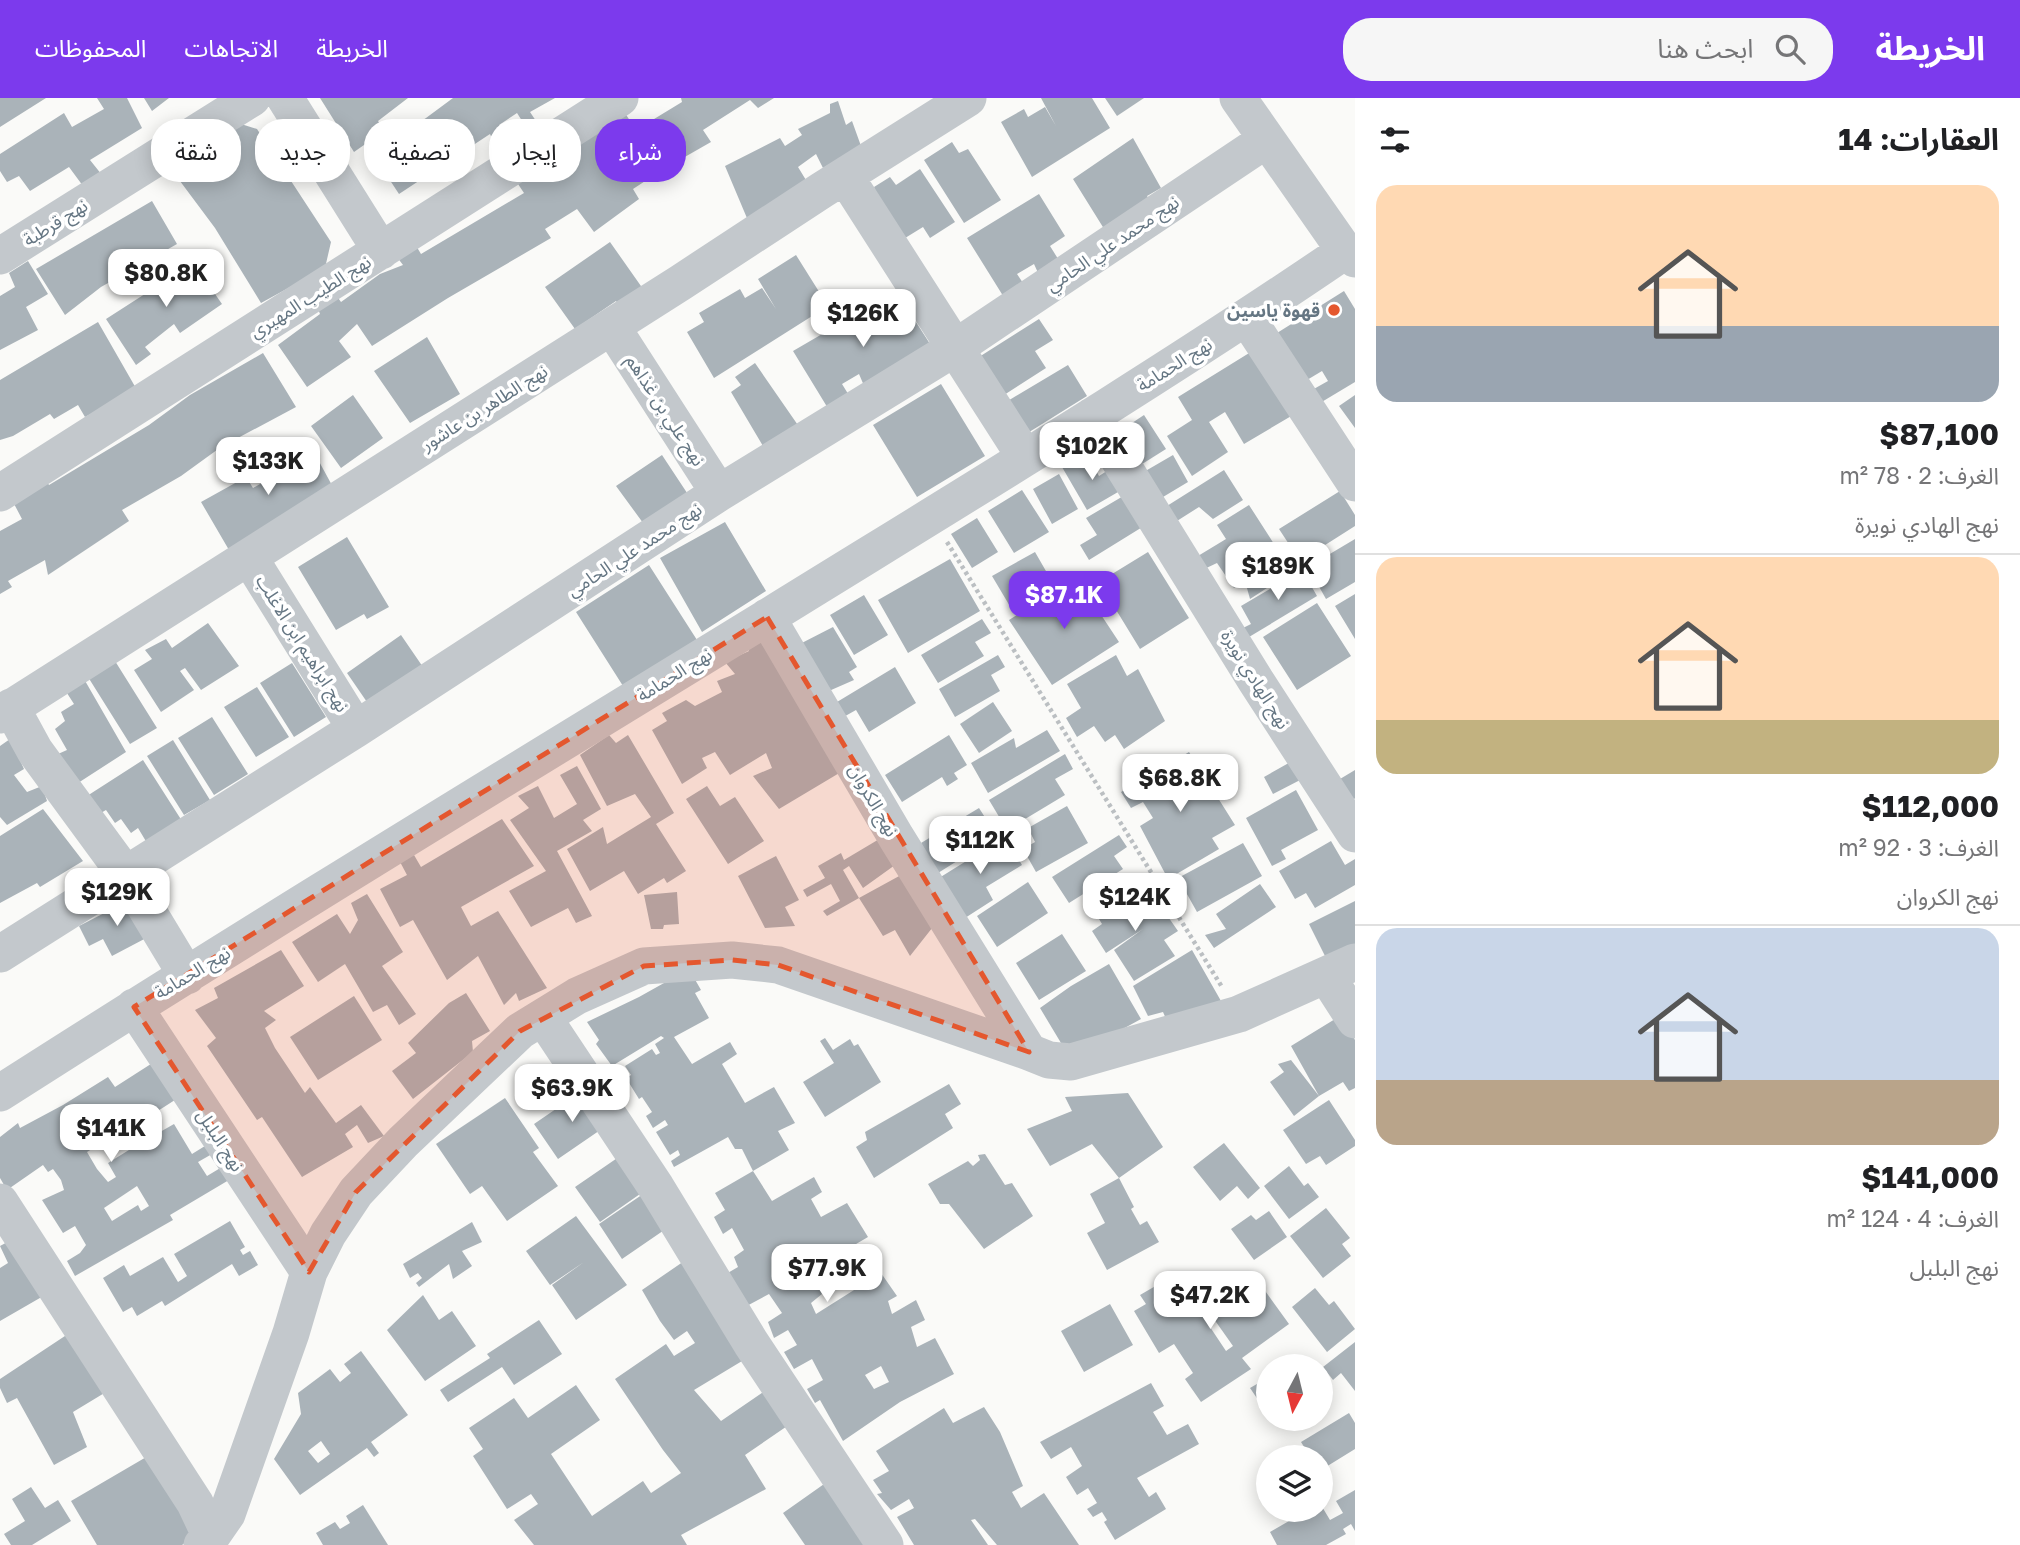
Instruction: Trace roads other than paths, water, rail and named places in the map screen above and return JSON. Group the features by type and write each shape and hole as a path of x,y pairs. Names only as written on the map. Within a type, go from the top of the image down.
{"street":[{"name":"نهج قرطبة","path":"0,256 252,98"},
{"path":"285,98 381,251"},
{"name":"نهج الطيب المهيري","path":"0,493 620,98"},
{"name":"نهج الطاهر بن عاشور","path":"6,711 968,98"},
{"path":"1238,98 1350,255"},
{"name":"نهج محمد علي الحامي","path":"0,954 356,729 719,493 955,348 1266,140"},
{"path":"845,176 1025,457"},
{"name":"نهج الحمامة","path":"0,1093 134,1007 932,517 1350,255"},
{"path":"1247,318 1355,484"},
{"name":"نهج علي بن غذاهم","path":"612,327 719,493"},
{"name":"نهج الهادي نويرة","path":"1093,416 1256,681 1355,834"},
{"name":"نهج ابراهيم ابن الاغلب","path":"249,557 356,729"},
{"name":"نهج الكروان","path":"767,617 896,837 1029,1052"},
{"path":"6,711 126,875 187,976"},
{"path":"207,1541 227,1514 291,1333 309,1272 328,1234 356,1192 403,1142 520,1031 577,996 644,966 732,960 778,965 1049,1059 1071,1062 1239,1014 1341,969 1355,1020"},
{"name":"نهج البلبل","path":"134,1007 309,1272"},
{"path":"543,1017 656,1187 751,1343 885,1545"},
{"path":"0,1202 195,1503 207,1541"}],"place":[{"name":"قهوة ياسين","path":"1334,310"}]}
